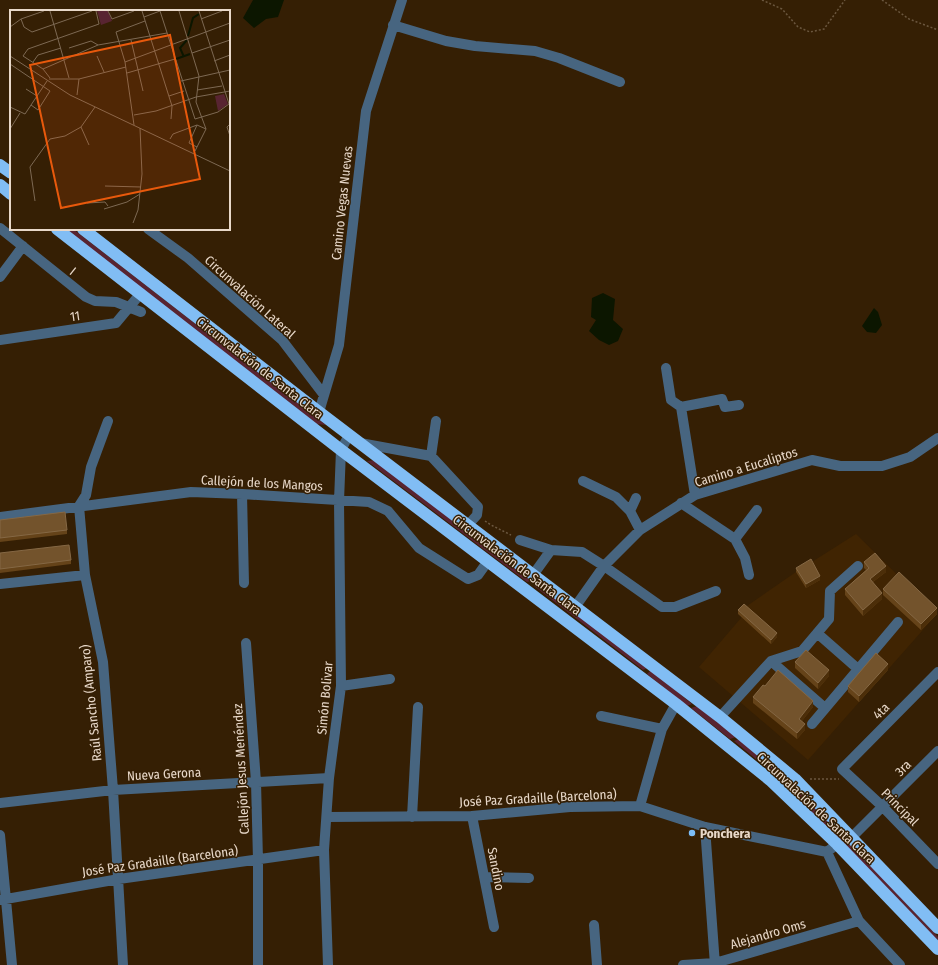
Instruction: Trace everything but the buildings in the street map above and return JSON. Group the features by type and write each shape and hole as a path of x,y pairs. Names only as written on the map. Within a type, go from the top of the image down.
{"highway":[{"path":"0,164 10,172"},
{"path":"0,185 10,193"},
{"name":"Circunvalación de Santa Clara","path":"58,230 341,450 676,704 770,780 837,844 938,949"},
{"name":"Circunvalación de Santa Clara","path":"84,230 349,435 720,717 795,780 852,837 938,928"}],"street":[{"name":"Camino Vegas Nuevas","path":"319,412 339,345 366,111 402,0"},
{"path":"393,25 446,41 475,46 535,51 559,58 620,82"},
{"name":"I","path":"0,228 86,297 95,301 116,302 140,312"},
{"name":"Circunvalación Lateral","path":"149,230 188,258 282,340 324,395"},
{"path":"0,277 23,246"},
{"name":"11","path":"0,340 116,323 141,293"},
{"path":"666,368 671,400 681,407 695,495"},
{"path":"681,407 722,399 725,407 739,405"},
{"name":"Raúl Sancho (Amparo)","path":"108,421 92,467 86,495 80,506 85,575 103,662 119,879 123,965"},
{"path":"431,456 436,421"},
{"name":"Simón Bolivar","path":"328,965 324,850 329,778 341,686 339,501 341,450 349,435"},
{"name":"Camino a Eucaliptos","path":"575,607 604,566 640,530 695,495 812,460 840,466 882,466 910,457 938,438"},
{"path":"359,442 431,456 478,507 477,515 468,525"},
{"path":"583,481 616,497 630,511 640,530"},
{"name":"Callejón de los Mangos","path":"0,516 191,492 369,502 388,511 418,548 468,579 478,575 488,561"},
{"path":"242,494 244,583"},
{"path":"630,511 636,498"},
{"path":"681,503 735,540 745,558 749,575"},
{"path":"735,540 757,510"},
{"path":"520,540 550,550 582,552 662,607 674,607 716,591"},
{"path":"533,575 550,550"},
{"path":"720,717 771,661 802,651 829,619 830,591 858,566"},
{"path":"0,584 85,575"},
{"path":"812,724 898,622"},
{"path":"817,633 858,669"},
{"name":"Callejón Jesus Menéndez","path":"246,643 256,782 258,965"},
{"path":"771,661 825,708"},
{"name":"4ta","path":"842,769 938,672"},
{"path":"341,686 390,679"},
{"path":"640,806 662,728 676,704"},
{"path":"412,817 418,707"},
{"path":"601,716 662,728"},
{"name":"3ra","path":"852,837 937,753"},
{"name":"Principal","path":"842,769 938,864"},
{"name":"Nueva Gerona","path":"0,803 113,790 329,778"},
{"name":"José Paz Gradaille (Barcelona)","path":"327,817 472,816 570,807 640,806 705,827 827,852"},
{"name":"Sandino","path":"472,816 494,927"},
{"path":"705,827 715,964"},
{"path":"0,835 3,900 12,965"},
{"path":"837,844 827,852 859,921 900,965"},
{"name":"José Paz Gradaille (Barcelona)","path":"3,900 119,879 324,850"},
{"path":"484,877 529,878"},
{"name":"Alejandro Oms","path":"683,965 715,964 859,921"},
{"path":"594,925 597,965"}],"path":[{"path":"762,0 782,9 798,27 810,32 824,29 845,0"},
{"path":"882,0 909,19 938,30"},
{"path":"477,515 491,525 520,540"},
{"path":"795,780 853,779"}],"shaded area":[{"path":"253,0 284,0 278,17 266,19 254,28 243,18"},
{"path":"66,230 74,230 326,425 317,424"},
{"path":"603,293 615,299 613,320 623,329 618,341 609,345 599,340 589,331 596,320 591,317 592,298"},
{"path":"874,308 878,312 882,325 876,333 867,332 862,326"},
{"path":"376,460 531,581 527,582 367,461"},
{"path":"856,534 937,614 808,760 699,667 741,618 744,608 796,572"},
{"path":"536,583 647,668 643,670 534,586"},
{"path":"651,670 692,704 687,706 647,674"},
{"path":"697,706 736,737 730,739 691,708"},
{"path":"739,739 779,772 774,774 734,741"},
{"path":"783,777 822,813 813,814 777,778"},
{"path":"826,817 938,937 938,945 818,818"}],"place":[{"name":"Ponchera","path":"692,833"}]}
